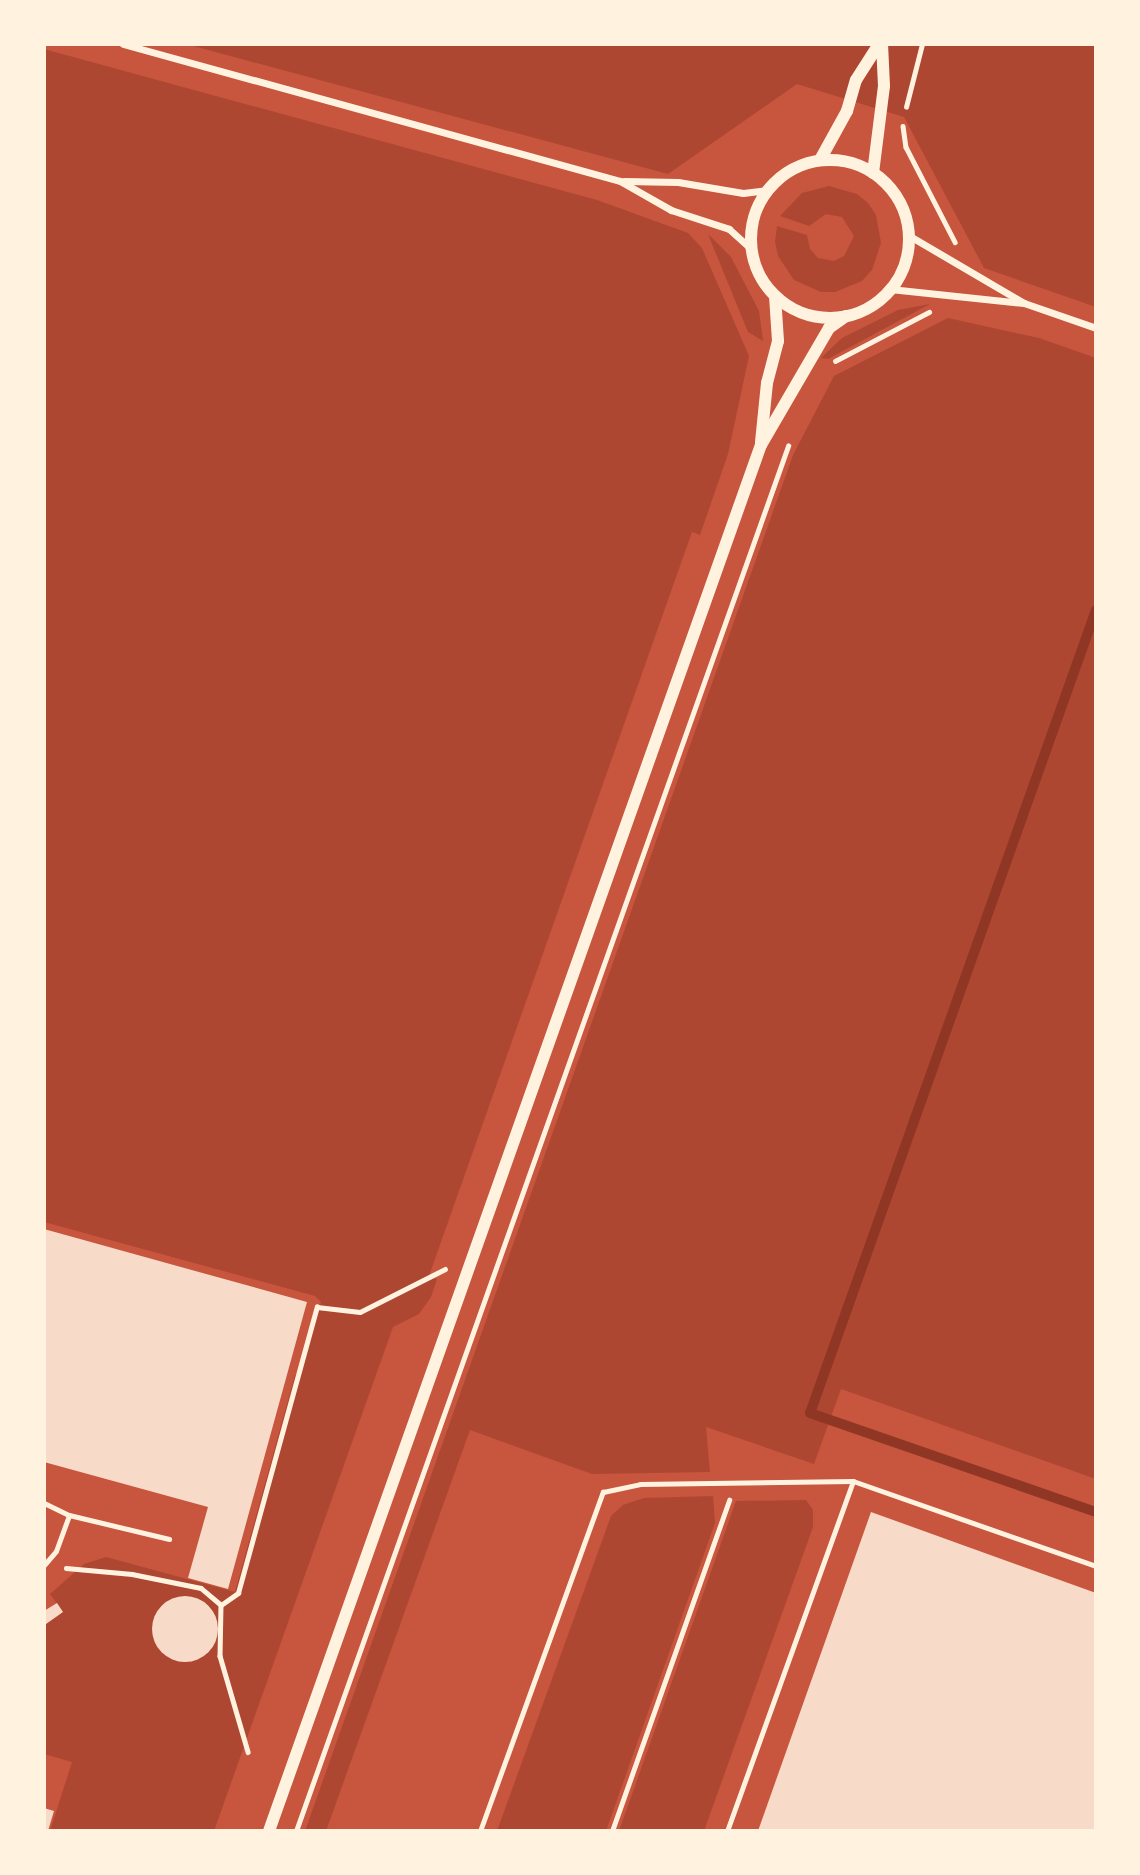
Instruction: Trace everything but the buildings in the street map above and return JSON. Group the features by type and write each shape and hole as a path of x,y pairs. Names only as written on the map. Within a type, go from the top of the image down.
{"street":[{"path":"123,44 620,181 671,209 729,229 751,250 764,282 775,296 815,316 846,316"},
{"path":"820,160 847,111 856,80 881,44"},
{"path":"873,173 884,86 881,44"},
{"path":"269,1831 761,445 829,328 846,316 870,306 890,289 906,258 908,235 894,193 873,173 856,164 820,160 791,170 768,190 757,208 751,250"},
{"path":"620,181 678,182 743,193 768,190"},
{"path":"908,235 1024,303 1096,328"},
{"path":"890,289 1024,303"},
{"path":"761,445 767,383 778,341 775,296"}],"lane":[{"path":"480,1831 603,1492 639,1484 853,1481 1096,1566"},
{"path":"727,1831 853,1481"},
{"path":"44,1503 69,1515 169,1539"},
{"path":"44,1565 56,1551 69,1515"}],"path":[{"path":"296,1831 791,441"},
{"path":"221,1605 238,1593 317,1307 360,1312 445,1269"},
{"path":"55,1567 132,1574 201,1588 221,1605 224,1623 220,1656 248,1752"}],"shaded area":[{"path":"186,44 1096,44 1096,307 984,268 904,117 797,84 668,174"},
{"path":"44,49 597,200 688,233 702,248 749,356 728,454 700,535 692,532 429,1276 437,1279 431,1297 419,1314 393,1327 214,1831 50,1831 72,1762 44,1754 44,1620 46,1624 63,1612 50,1594 84,1564 106,1557 235,1592 295,1375 300,1376 321,1302 315,1296 44,1222"},
{"path":"829,186 857,194 868,203 876,215 881,243 872,270 862,281 835,292 821,292 794,280 778,256 775,242 777,226 807,235 810,249 818,258 834,261 844,256 854,236 842,217 826,214 809,226 780,216 802,193"},
{"path":"708,234 731,257 759,311 763,341 748,332"},
{"path":"930,304 828,359 821,358 842,338 898,310"},
{"path":"948,318 1039,338 1096,358 1096,1479 841,1389 814,1464 706,1427 710,1472 592,1474 470,1430 326,1831 305,1831 793,455 834,376"},
{"path":"713,1496 715,1523 606,1831 497,1831 611,1516 623,1505 644,1498"},
{"path":"806,1500 813,1510 813,1527 704,1831 619,1831 736,1501"}],"waterway":[{"path":"1096,610 810,1413 1096,1512"}]}
